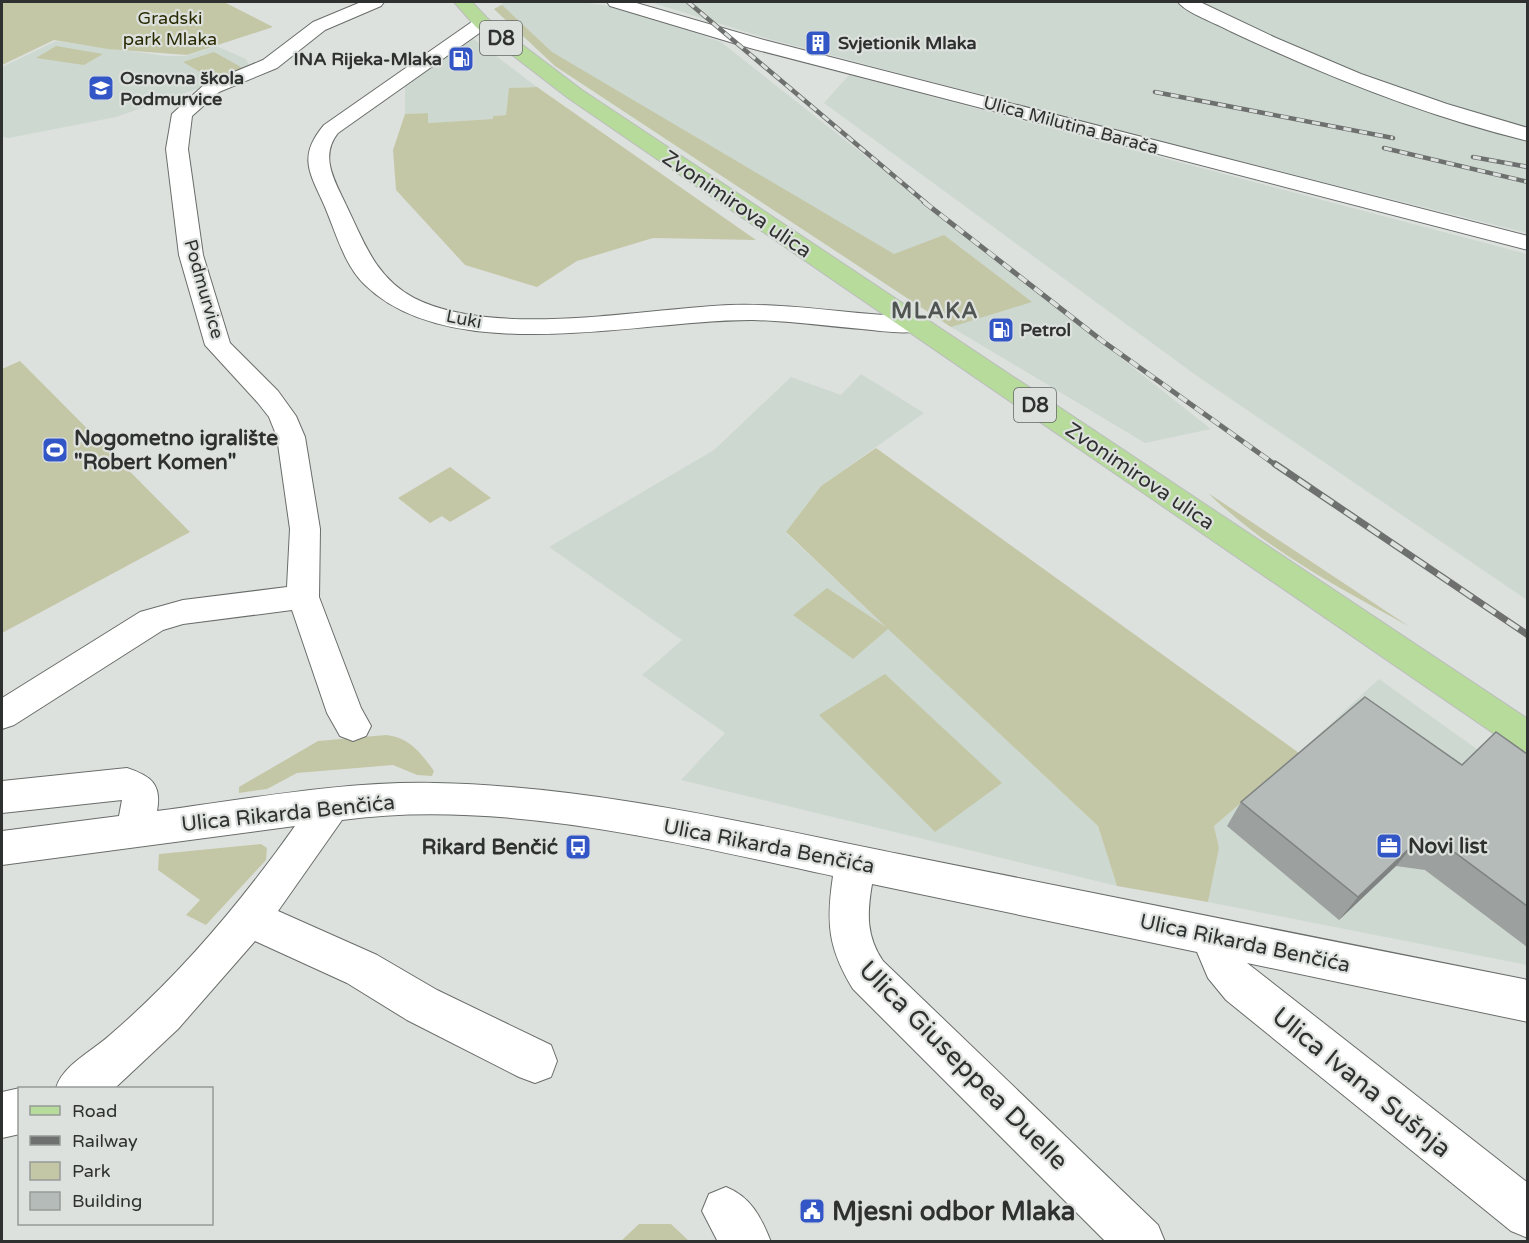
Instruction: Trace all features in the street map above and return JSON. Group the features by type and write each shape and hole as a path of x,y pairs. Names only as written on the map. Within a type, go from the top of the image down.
{"main road":[{"name":"Zvonimirova ulica","path":"462,2 482,15 575,94 1527,738"}],"street":[{"name":"Podmurvice","path":"353,726 345,713 303,597 305,529 291,437 282,416 268,397 218,345 191,255 177,149 182,114 212,88 270,64 314,30 375,2"},
{"name":"Ulica Milutina Barača","path":"616,2 757,44 1527,243"},
{"path":"1187,2 1263,41 1342,76 1427,106 1527,135"},
{"name":"Luki","path":"482,15 331,129 319,143 316,159 346,232 362,263 384,288 411,304 439,315 507,327 553,327 677,315 738,312 916,325"},
{"path":"2,716 153,621 183,612 303,597"},
{"path":"2,797 127,784 133,786 141,796 135,831"},
{"name":"Ulica Rikarda Benčića","path":"2,848 331,804 432,799 555,807 855,862 1527,1001"},
{"path":"81,1087 109,1066 170,1008 249,918 297,856 331,804"},
{"name":"Ulica Giuseppea Duelle","path":"855,862 847,928 855,957 868,975 1141,1242"},
{"path":"249,918 362,969 422,1005 535,1061"},
{"name":"Ulica Ivana Sušnja","path":"1215,937 1216,956 1224,969 1241,986 1527,1214"},
{"path":"2,1115 18,1111"}],"shaded area":[{"path":"505,2 581,2 622,8 721,42 1211,429 1145,443 951,327 555,66 494,9"},
{"path":"650,2 1527,2 1527,233 1139,136 769,39"},
{"path":"471,37 537,87 509,88 506,115 493,116 493,119 428,123 428,113 405,114 405,86 427,65"},
{"name":"Osnovna škola Podmurvice","path":"56,41 166,56 186,56 216,46 246,59 251,70 116,117 9,138 2,137 2,67"},
{"path":"849,75 1527,254 1527,600 1197,376 824,103"},
{"path":"861,374 924,413 821,486 786,533 1098,826 1117,886 681,780 725,733 642,675 682,640 549,547 714,450 791,377 841,395"},
{"path":"1379,679 1527,785 1527,965 1208,902 1219,848 1214,826 1299,753"}],"green space":[{"name":"Gradski park Mlaka","path":"2,2 224,2 273,27 187,55 108,49 54,40 2,65"},
{"path":"502,5 552,52 894,254 944,235 1032,302 951,327 555,66 494,9"},
{"path":"56,46 103,54 84,65 36,58"},
{"path":"214,52 248,71 217,82 183,62"},
{"path":"537,87 756,240 653,238 577,261 537,287 465,265 396,190 393,150 405,114 428,113 428,123 493,119 493,116 506,115 509,88"},
{"name":"Nogometno igralište \"Robert Komen\"","path":"20,361 190,532 2,633 2,369"},
{"path":"876,448 1299,753 1214,826 1219,848 1208,902 1117,886 1098,826 888,629 853,659 793,615 827,588 886,627 786,532 821,486"},
{"path":"450,467 491,498 450,522 442,516 430,523 398,498"},
{"path":"1208,493 1410,627 1304,567 1254,532"},
{"path":"885,674 1002,783 935,832 819,715"},
{"path":"386,735 401,739 414,747 434,771 432,776 417,775 393,765 297,773 267,789 239,793 239,787 318,741"},
{"path":"261,844 267,848 266,860 206,925 186,915 200,900 158,870 159,854"},
{"path":"639,1224 671,1224 689,1241 621,1241"}],"building":[{"name":"Novi list","path":"1365,697 1462,765 1496,732 1527,754 1527,906 1446,846 1416,842 1358,897 1241,802"}],"railway":[{"path":"688,2 926,203"},
{"path":"1155,92 1393,138"},
{"path":"1384,148 1528,182"},
{"path":"1473,157 1528,167"},
{"path":"924,202 1101,340 1277,466"},
{"path":"1275,464 1528,635"}],"place":[{"name":"Svjetionik Mlaka","path":"818,43"},
{"name":"INA Rijeka-Mlaka","path":"461,59"},
{"name":"Osnovna škola Podmurvice","path":"101,88"},
{"name":"Petrol","path":"1001,330"},
{"name":"Nogometno igralište \"Robert Komen\"","path":"55,450"},
{"name":"Novi list","path":"1389,846"},
{"name":"Rikard Benčić","path":"578,847"},
{"name":"Mjesni odbor Mlaka","path":"812,1211"}],"district":[{"name":"MLAKA","path":"935,310"}]}
